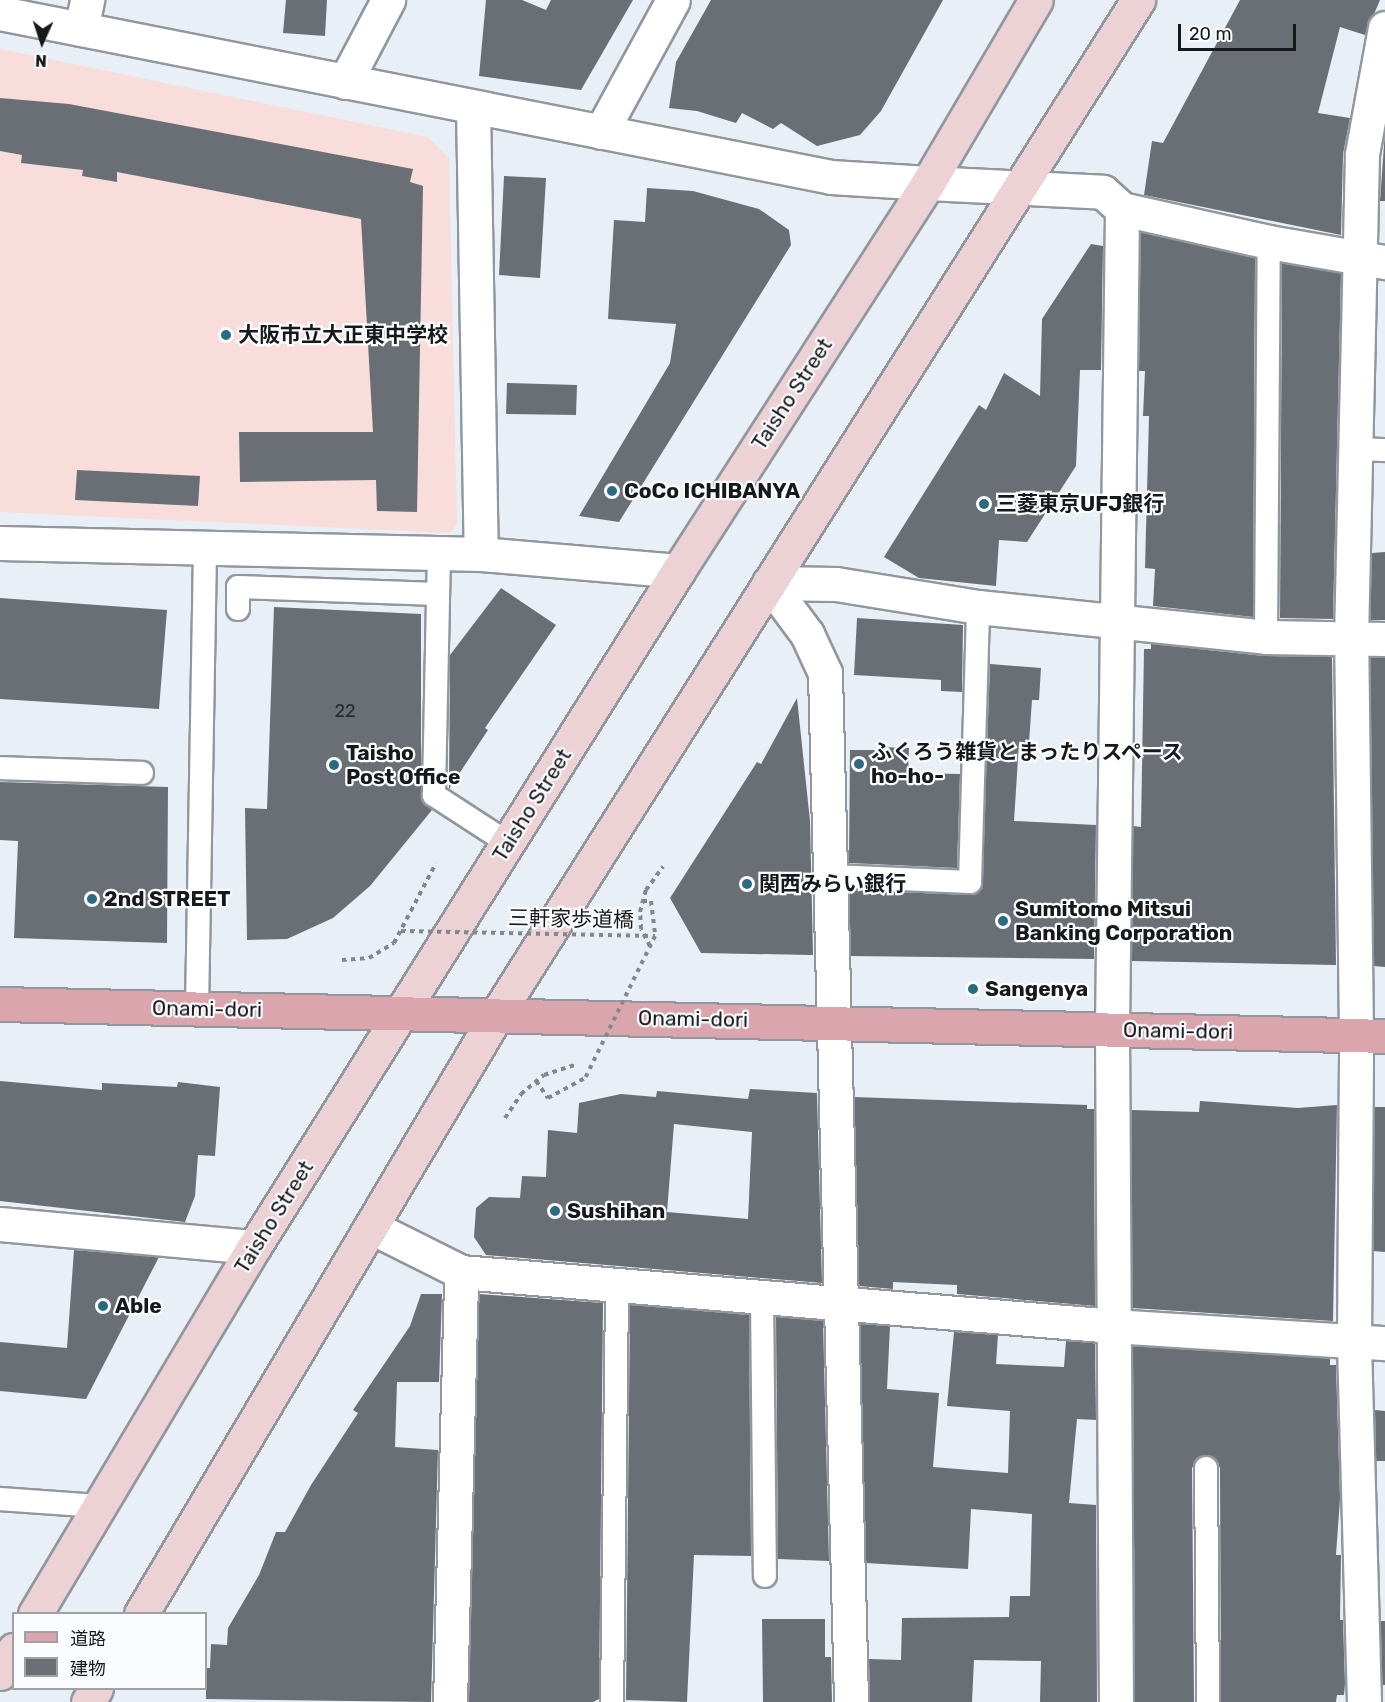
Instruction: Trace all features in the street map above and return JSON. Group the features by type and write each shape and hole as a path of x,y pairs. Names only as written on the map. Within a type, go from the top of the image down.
{"main road":[{"name":"Taisho Street","path":"36,1612 254,1247 405,1011 678,571 928,183 1036,0"},
{"path":"142,1612 497,1014 1138,0"},
{"name":"Onami-dori","path":"0,1004 405,1011 1371,1036"},
{"path":"0,1673 12,1653"}],"street":[{"path":"345,82 388,0"},
{"path":"601,132 673,0"},
{"path":"0,13 84,15 345,82 831,177 1102,192 1122,208 1269,242 1371,260"},
{"path":"1364,1702 1370,1342 1371,1036 1350,639 1370,449 1371,260 1362,154 1385,28"},
{"path":"473,107 481,554"},
{"path":"1116,1702 1112,1029 1122,208"},
{"path":"0,543 206,545 439,552 678,571"},
{"path":"769,583 836,584 978,607 1266,637 1385,639"},
{"path":"769,583 807,634 825,674 851,1702"},
{"path":"0,1224 254,1247"},
{"path":"371,1227 461,1272 1113,1326 1370,1342"},
{"path":"450,1702 461,1272"}],"lane":[{"path":"1266,637 1269,242"},
{"path":"197,1009 206,545"},
{"path":"439,552 435,795 508,843"},
{"path":"238,609 238,587 438,594"},
{"path":"831,876 970,882 978,607"},
{"path":"0,768 141,773"},
{"path":"612,1702 617,1285"},
{"path":"762,1298 765,1576"},
{"path":"1206,1468 1208,1702"},
{"path":"0,1499 98,1506"}],"path":[{"path":"342,960 360,961 378,955 401,931 436,863"},
{"path":"650,946 641,929 642,901 663,867"},
{"path":"642,901 651,901 655,936"},
{"name":"三軒家歩道橋","path":"401,931 655,936 585,1078 548,1098 536,1081"},
{"path":"505,1118 515,1100 536,1081 553,1071 577,1064"}],"shaded area":[{"name":"大阪市立大正東中学校","path":"0,49 428,137 449,158 457,524 450,533 0,512"}],"building":[{"path":"286,0 327,0 325,36 283,33"},
{"path":"486,0 522,0 546,10 551,0 633,0 581,90 479,76"},
{"path":"711,0 943,0 881,111 860,135 817,146 781,123 773,129 742,113 736,123 697,111 669,108 676,62"},
{"path":"1240,0 1380,0 1365,35 1340,27 1318,113 1350,118 1343,154 1341,235 1144,195 1152,141 1163,143"},
{"path":"0,98 69,104 413,169 410,182 423,186 417,512 377,511 376,480 240,482 239,432 373,432 361,219 117,172 117,182 82,176 83,170 21,163 22,155 0,151"},
{"path":"1385,132 1385,201 1380,201"},
{"path":"504,176 546,178 540,278 499,275"},
{"path":"647,188 693,191 759,209 789,230 791,245 619,522 579,516 670,363 676,324 608,319 614,220 645,222"},
{"path":"1140,232 1255,258 1253,617 1153,606 1155,569 1145,568 1149,416 1143,416 1145,371 1139,371"},
{"name":"三菱東京UFJ銀行","path":"1091,244 1103,246 1101,370 1080,370 1076,466 1027,542 999,540 996,586 919,578 884,557 979,405 986,410 1004,373 1040,396 1042,319"},
{"path":"1282,263 1341,273 1333,619 1280,618"},
{"path":"507,383 577,385 576,415 506,414"},
{"path":"77,470 200,476 198,506 75,500"},
{"path":"1385,552 1385,620 1370,620 1372,553"},
{"path":"501,588 556,625 485,728 488,730 449,789 450,655"},
{"path":"0,598 167,610 159,709 0,699"},
{"path":"274,607 421,614 421,795 432,810 370,886 333,918 287,939 247,940 245,808 267,809"},
{"path":"857,618 963,625 962,692 941,691 941,680 854,675"},
{"path":"1151,644 1264,656 1332,657 1336,965 1132,961 1133,826 1141,827 1144,649 1151,649"},
{"path":"1370,657 1385,658 1385,967 1374,966"},
{"name":"Sumitomo Mitsui Banking Corporation","path":"990,664 1041,668 1039,700 1032,700 1029,743 1019,743 1014,821 1096,825 1094,959 851,956 849,890 969,895 982,889"},
{"name":"関西みらい銀行","path":"797,698 810,821 813,955 701,953 670,898 757,762 761,764"},
{"path":"879,747 909,748 908,773 960,774 957,868 849,863 850,750 879,750"},
{"path":"0,782 168,787 167,943 14,938 18,841 0,840"},
{"path":"0,1081 102,1090 102,1083 177,1087 178,1082 220,1087 215,1156 198,1155 195,1196 185,1222 0,1201"},
{"path":"750,1089 817,1093 822,1283 486,1255 474,1237 476,1208 489,1197 520,1198 522,1176 546,1177 548,1130 577,1133 579,1103 621,1094 656,1097 657,1091 748,1099","holes":["674,1124 752,1132 748,1219 667,1212"]},
{"path":"854,1097 1087,1105 1087,1109 1094,1109 1095,1306 957,1294 957,1285 893,1282 893,1289 859,1286"},
{"path":"1200,1101 1298,1108 1337,1105 1333,1321 1132,1308 1131,1110 1199,1112"},
{"path":"1374,1107 1385,1107 1385,1252 1373,1251"},
{"path":"74,1250 159,1257 86,1399 0,1391 0,1342 67,1348"},
{"path":"421,1294 442,1294 439,1382 397,1382 395,1447 438,1450 431,1702 206,1699 207,1668 210,1668 211,1644 227,1645 228,1628 259,1575 276,1532 285,1532 311,1485 358,1413 353,1410 410,1326"},
{"path":"479,1294 603,1303 599,1699 593,1702 469,1702"},
{"path":"630,1305 749,1315 751,1556 694,1555 687,1702 626,1700"},
{"path":"776,1317 823,1321 829,1561 778,1559"},
{"path":"860,1324 890,1326 887,1389 939,1393 933,1467 1008,1473 1010,1411 947,1406 954,1332 998,1335 996,1364 1064,1367 1066,1341 1095,1343 1096,1420 1077,1419 1069,1503 1096,1505 1097,1702 1040,1702 1041,1661 974,1660 972,1702 870,1702 869,1659 901,1660 902,1618 1009,1617 1010,1596 1030,1596 1032,1514 971,1509 968,1569 866,1563"},
{"path":"1133,1346 1330,1358 1330,1365 1336,1365 1340,1499 1336,1555 1341,1555 1340,1620 1343,1620 1345,1684 1344,1695 1337,1695 1336,1702 1221,1702 1220,1468 1217,1461 1206,1455 1199,1457 1192,1468 1194,1702 1135,1702"},
{"path":"1375,1410 1385,1411 1385,1461 1376,1461"},
{"path":"762,1619 825,1619 825,1657 831,1657 832,1702 763,1702"},
{"path":"1380,1621 1385,1621 1385,1685 1382,1685"}],"place":[{"name":"大阪市立大正東中学校","path":"226,335"},
{"name":"CoCo ICHIBANYA","path":"612,491"},
{"name":"三菱東京UFJ銀行","path":"984,504"},
{"name":"ふくろう雑貨とまったりスペース ho-ho-","path":"859,764"},
{"name":"Taisho Post Office","path":"334,765"},
{"name":"関西みらい銀行","path":"747,884"},
{"name":"2nd STREET","path":"92,899"},
{"name":"Sumitomo Mitsui Banking Corporation","path":"1003,921"},
{"name":"Sangenya","path":"973,989"},
{"name":"Sushihan","path":"555,1211"},
{"name":"Able","path":"103,1306"}]}
